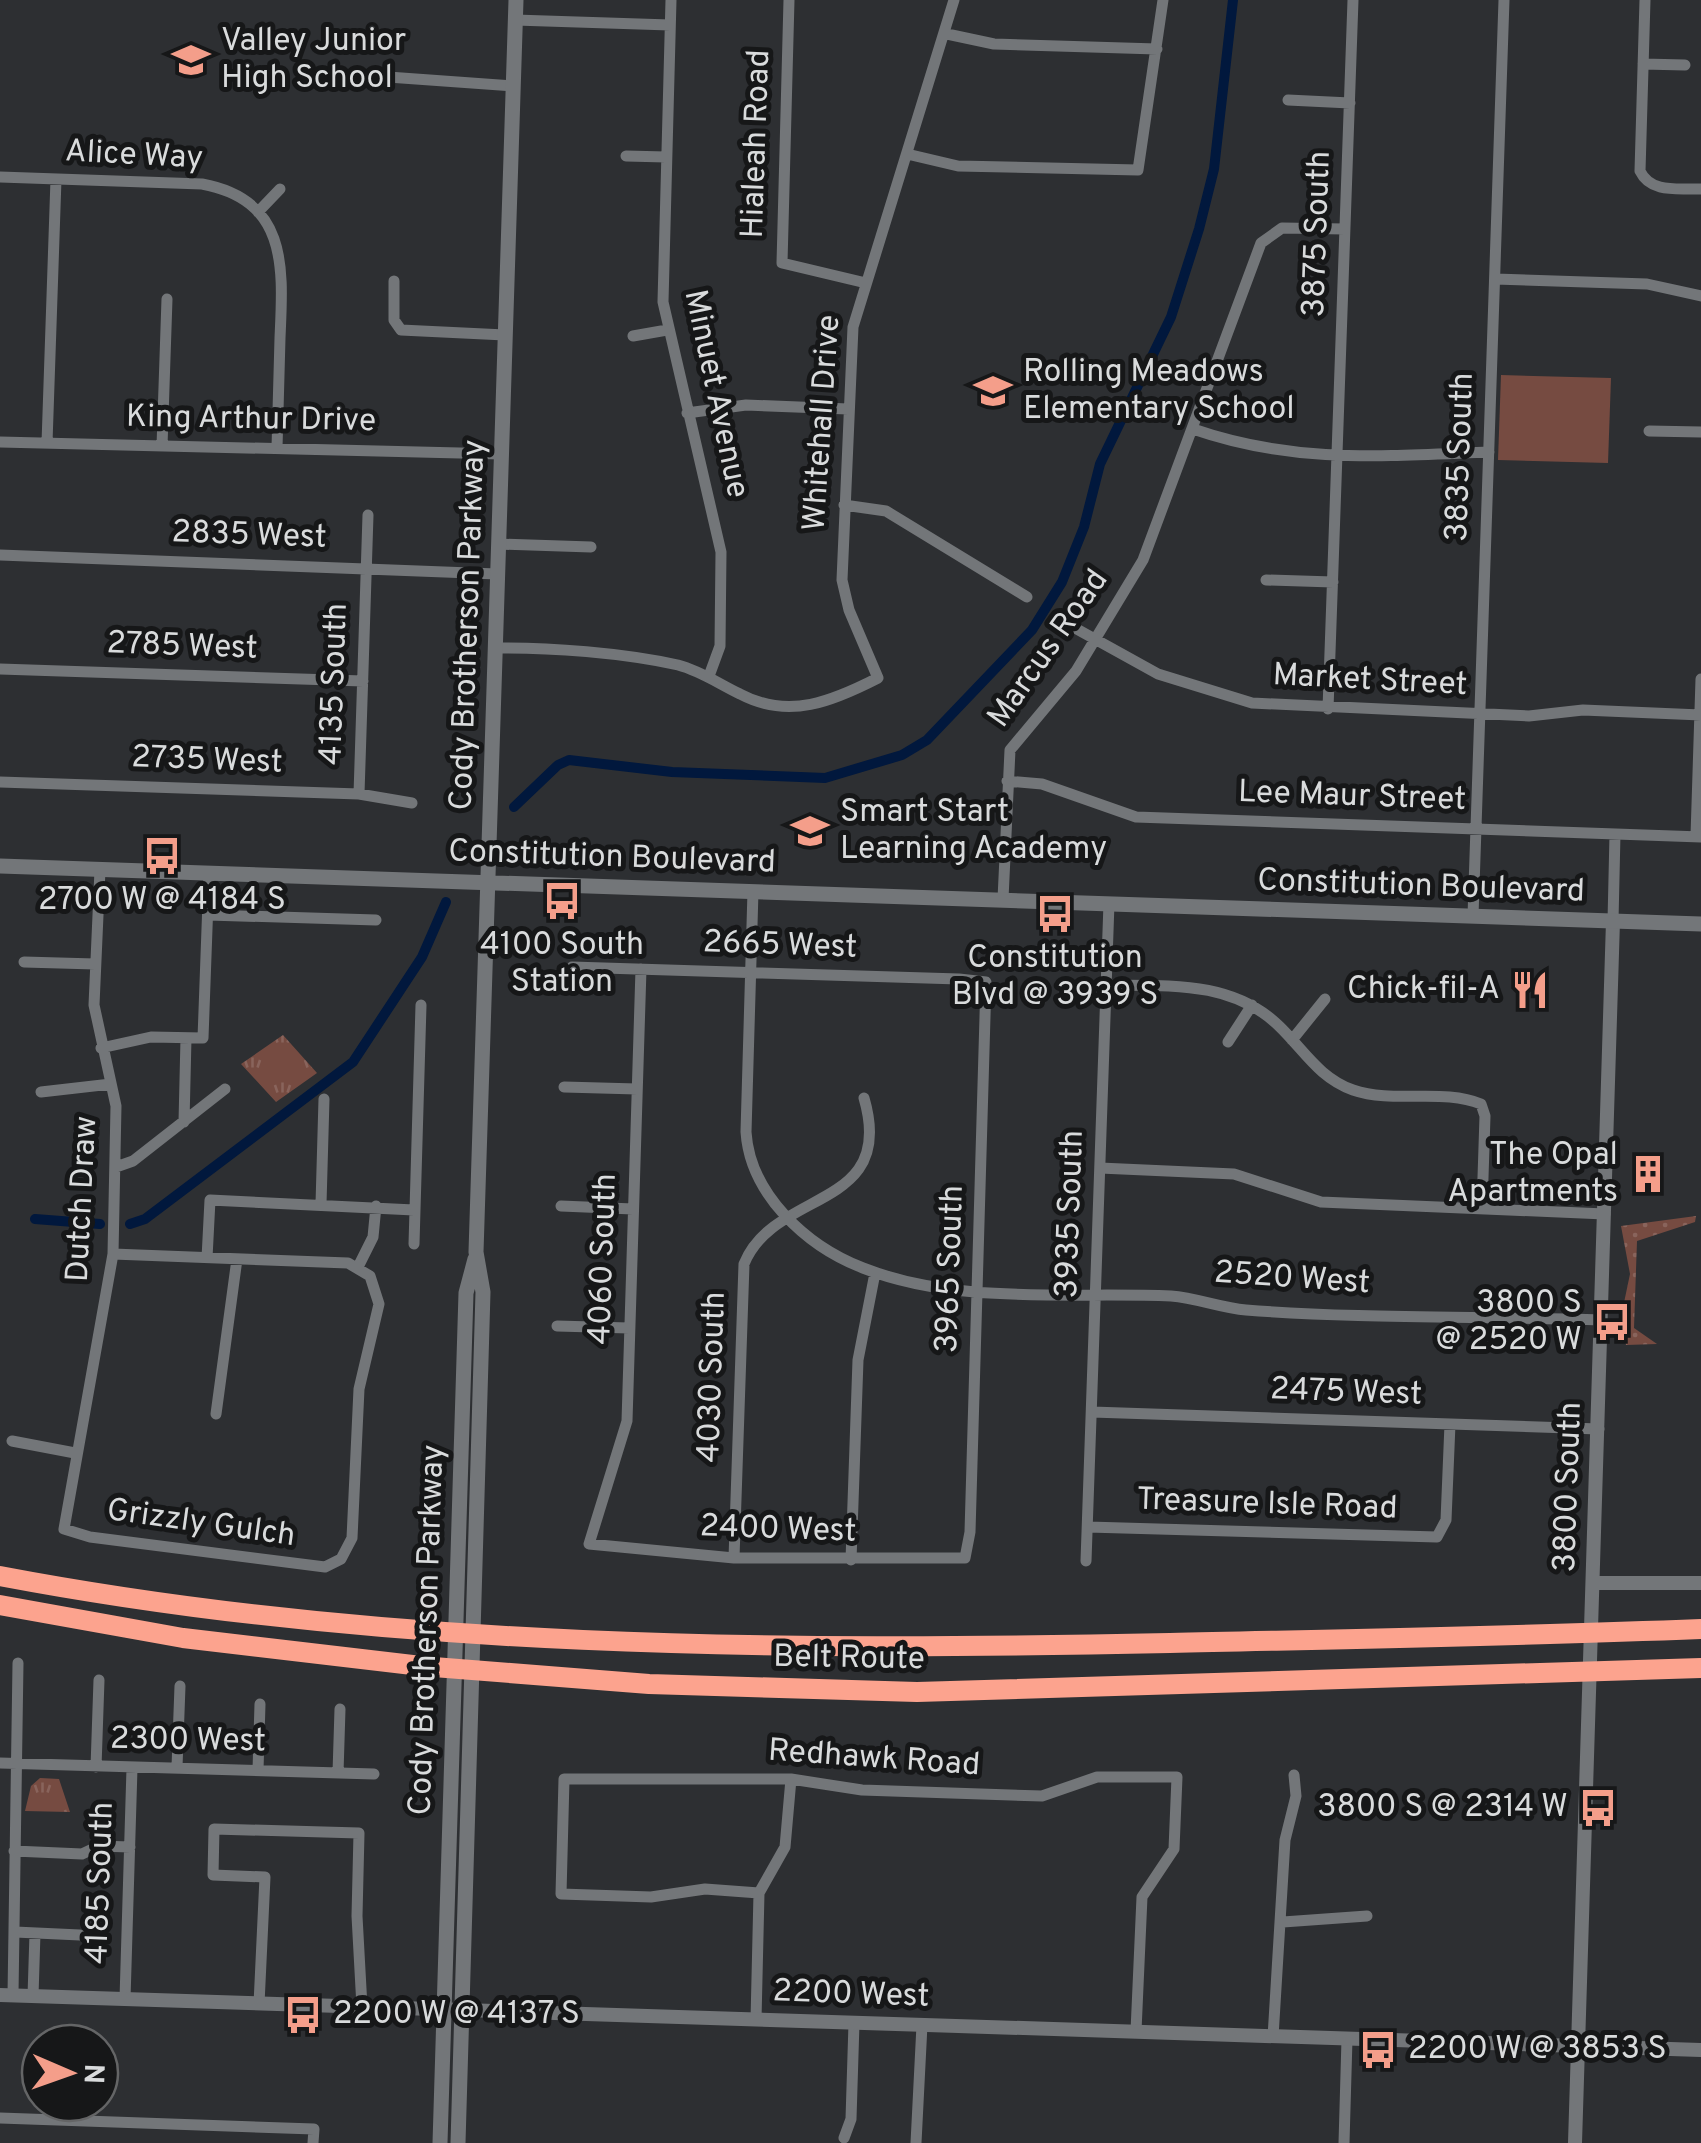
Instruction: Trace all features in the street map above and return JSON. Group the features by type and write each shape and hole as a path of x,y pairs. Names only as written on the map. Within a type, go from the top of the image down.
{"highway":[{"name":"Belt Route","path":"0,1572 63,1588 484,1635 831,1648 1701,1629"},
{"name":"Belt Route","path":"0,1605 203,1640 421,1666 649,1684 917,1692 1701,1668"}],"main road":[{"name":"Cody Brotherson Parkway","path":"458,2143 482,1292 476,1252 516,0"},
{"name":"Constitution Boulevard","path":"0,866 1701,924"},
{"name":"Cody Brotherson Parkway","path":"440,2143 466,1293 476,1252"}],"street":[{"name":"Minuet Avenue","path":"671,0 662,269 667,330 721,552 720,646 708,676"},
{"name":"Hialeah Road","path":"790,0 782,263 866,283"},
{"name":"Whitehall Drive","path":"708,676 752,700 788,707 825,703 878,678 844,590 851,337 947,34 954,0"},
{"path":"908,154 958,166 1138,170 1163,0"},
{"name":"3875 South","path":"1328,709 1353,0"},
{"name":"3835 South","path":"1473,916 1504,0"},
{"path":"1645,0 1639,166 1646,182 1662,188 1701,189"},
{"path":"515,20 670,25"},
{"path":"947,34 994,44 1156,50"},
{"path":"1643,64 1685,65"},
{"path":"388,77 513,86"},
{"path":"1288,100 1350,103"},
{"path":"626,156 666,157"},
{"name":"Alice Way","path":"0,177 202,184 230,192 258,212"},
{"path":"47,443 56,180"},
{"path":"277,448 282,268 276,239 258,212 280,188"},
{"name":"Marcus Road","path":"1003,899 1007,781 1015,740 1069,680 1147,551 1264,239 1286,227 1345,229"},
{"path":"1495,279 1647,284 1701,296"},
{"path":"394,281 393,315 401,330 504,335"},
{"path":"162,446 166,299"},
{"path":"633,336 667,330"},
{"path":"687,413 746,405 848,409"},
{"path":"1193,429 1267,451 1337,457 1489,452"},
{"path":"1649,431 1701,432"},
{"name":"King Arthur Drive","path":"0,442 501,454"},
{"path":"844,505 886,511 1027,597"},
{"name":"4135 South","path":"359,794 368,515"},
{"path":"498,544 591,547"},
{"name":"2835 West","path":"0,555 496,574"},
{"path":"1266,580 1333,582"},
{"name":"Market Street","path":"1055,617 1158,674 1208,692 1270,705 1529,716 1583,710 1700,715"},
{"path":"494,648 662,663 708,676"},
{"name":"2785 West","path":"0,668 363,681"},
{"path":"1698,836 1701,678"},
{"name":"Lee Maur Street","path":"1007,781 1042,784 1136,817 1698,836"},
{"name":"2735 West","path":"0,782 359,794 412,803"},
{"name":"3800 South","path":"1575,2143 1615,834"},
{"name":"Dutch Draw","path":"64,1529 114,1254 116,1106 101,1048 94,964 100,870"},
{"path":"101,1048 140,1038 203,1038 209,874"},
{"name":"2520 West","path":"754,890 746,1132 750,1162 760,1185 828,1251 875,1273 928,1286 1178,1296 1244,1310 1602,1320"},
{"name":"3935 South","path":"1086,1561 1109,903"},
{"path":"208,915 376,920"},
{"path":"24,962 94,964"},
{"name":"2665 West","path":"572,967 986,982"},
{"name":"4060 South","path":"589,1544 594,1517 623,1443 642,969"},
{"name":"3965 South","path":"966,1558 970,1532 986,982"},
{"path":"1106,985 1211,990 1252,1005 1319,1070 1354,1090 1396,1098 1482,1104 1486,1116 1482,1208"},
{"path":"1292,1040 1325,999"},
{"path":"414,1244 421,1005"},
{"path":"1228,1042 1252,1005"},
{"path":"184,1122 186,1038"},
{"path":"41,1092 112,1084"},
{"path":"564,1087 638,1089"},
{"path":"116,1166 134,1161 225,1089"},
{"name":"4030 South","path":"734,1558 744,1264 759,1238 861,1171 870,1140 864,1098"},
{"path":"321,1204 324,1100"},
{"path":"1100,1168 1234,1174 1321,1202 1605,1214"},
{"path":"207,1258 210,1200 414,1210"},
{"path":"114,1254 358,1266 373,1237 376,1206"},
{"path":"561,1206 633,1209"},
{"path":"216,1414 237,1260"},
{"name":"Grizzly Gulch","path":"64,1529 228,1557 332,1565 347,1552 352,1538 359,1389 379,1304 374,1283 358,1266"},
{"path":"852,1560 858,1360 875,1273"},
{"path":"557,1326 629,1328"},
{"name":"2475 West","path":"1092,1412 1599,1429"},
{"name":"Treasure Isle Road","path":"1088,1527 1430,1538 1443,1534 1450,1424"},
{"path":"12,1441 75,1453"},
{"name":"2400 West","path":"589,1544 734,1558 966,1558"},
{"path":"1594,1583 1701,1583"},
{"path":"7,1995 15,1932 18,1663"},
{"path":"96,1767 99,1680"},
{"path":"177,1767 180,1686"},
{"path":"258,1770 260,1704"},
{"path":"338,1773 340,1709"},
{"name":"2300 West","path":"0,1763 374,1774"},
{"name":"4185 South","path":"125,1999 132,1768"},
{"path":"1273,2036 1283,1922 1284,1851 1296,1796 1294,1775"},
{"name":"Redhawk Road","path":"760,1893 705,1889 651,1897 561,1894 564,1779 791,1779 862,1790 1042,1796 1096,1777 1178,1777 1174,1849 1142,1897 1136,2031"},
{"path":"756,2020 760,1893 785,1847 791,1779"},
{"path":"259,2004 264,1877 212,1875 214,1829 359,1834 362,2008"},
{"path":"14,1851 82,1854 99,1846 130,1847"},
{"path":"1283,1922 1367,1916"},
{"path":"15,1932 80,1935"},
{"path":"33,1996 35,1933"},
{"name":"2200 West","path":"7,1995 1701,2050"},
{"path":"844,2138 851,2119 854,2023"},
{"path":"916,2143 922,2025"},
{"path":"1344,2143 1347,2039"},
{"path":"0,2118 314,2129 313,2143"}],"green space":[{"path":"1501,375 1611,378 1608,463 1498,460"},
{"path":"283,1035 317,1073 276,1102 241,1064"},
{"path":"1696,1216 1695,1222 1637,1241 1634,1328 1657,1344 1626,1345 1621,1317 1630,1274 1621,1226"},
{"path":"40,1778 59,1779 70,1812 25,1811 31,1786"}],"waterway":[{"path":"514,807 558,765 569,760 672,772 825,778 902,755 927,740 1032,630 1062,582 1084,527 1100,464 1171,317 1214,169 1233,0"},
{"path":"130,1224 145,1219 353,1062 422,957 446,902"},
{"path":"35,1219 100,1224"}],"place":[{"name":"Valley Junior High School","path":"191,60"},
{"name":"Rolling Meadows Elementary School","path":"993,391"},
{"name":"Smart Start Learning Academy","path":"810,831"},
{"name":"2700 W @ 4184 S","path":"162,856"},
{"name":"4100 South Station","path":"562,901"},
{"name":"Constitution Blvd @ 3939 S","path":"1055,914"},
{"name":"Chick-fil-A","path":"1530,990"},
{"name":"The Opal Apartments","path":"1648,1174"},
{"name":"3800 S @ 2520 W","path":"1612,1322"},
{"name":"3800 S @ 2314 W","path":"1598,1808"},
{"name":"2200 W @ 4137 S","path":"303,2015"},
{"name":"2200 W @ 3853 S","path":"1378,2050"}]}
